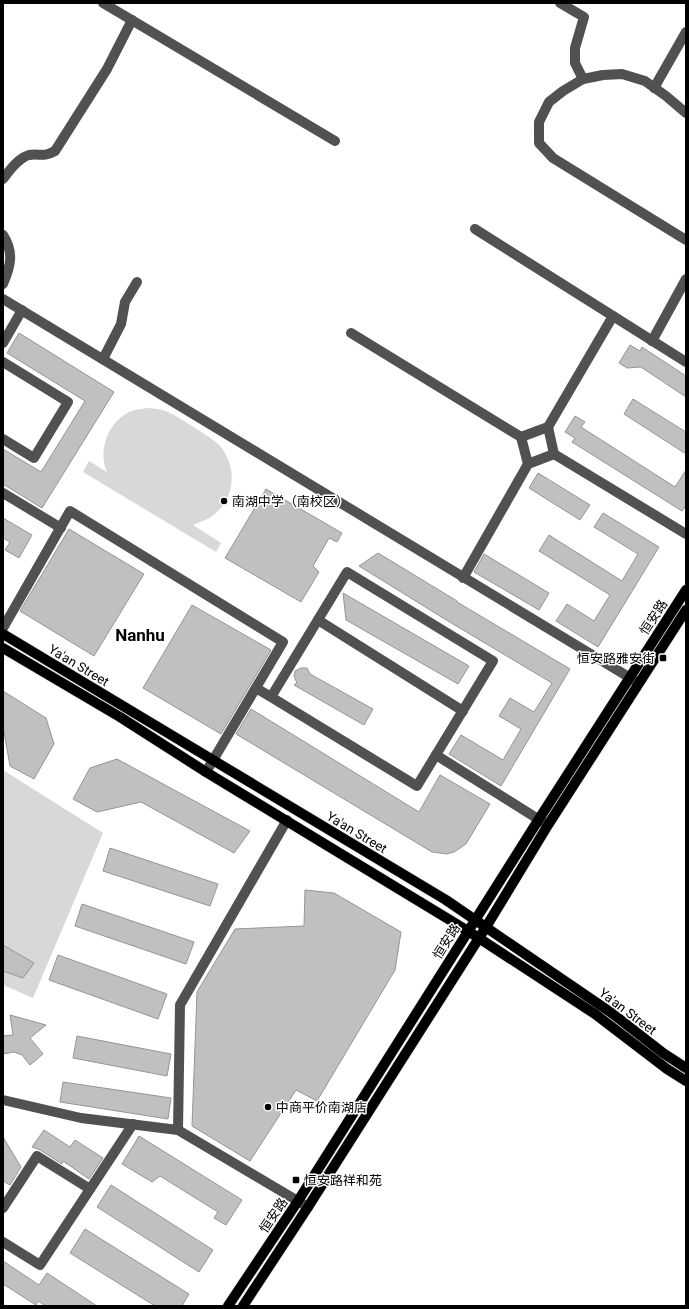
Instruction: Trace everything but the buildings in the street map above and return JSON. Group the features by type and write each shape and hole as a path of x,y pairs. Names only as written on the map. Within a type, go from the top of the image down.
{"main road":[{"name":"恒安路","path":"228,1306 298,1201 539,819 686,590"},
{"name":"恒安路","path":"243,1306 308,1207 486,927 548,825 686,610"},
{"name":"Ya'an Street","path":"3,634 446,900 613,1014 663,1053 686,1068"},
{"name":"Ya'an Street","path":"3,648 120,717 206,772 468,931 595,1014 667,1069 686,1081"}],"street":[{"path":"103,3 335,141"},
{"path":"560,3 584,17 575,48 575,63 583,79"},
{"path":"3,179 15,164 23,158 30,155 43,156 55,151 107,69 132,20"},
{"path":"654,88 686,32"},
{"path":"686,113 645,81 622,74 603,75 583,79 563,91 549,102 538,122 539,143 552,158 686,240"},
{"path":"475,229 686,362"},
{"path":"3,235 9,243 10,258 9,268 3,284"},
{"path":"652,341 686,279"},
{"path":"103,360 121,324 125,302 137,282"},
{"path":"3,299 639,683"},
{"path":"3,343 22,310"},
{"path":"521,437 548,427 613,316"},
{"path":"351,333 521,437 528,464"},
{"path":"3,362 68,402 34,458 3,438"},
{"path":"548,427 554,454 686,534"},
{"path":"463,578 528,464 554,454"},
{"path":"3,492 61,528"},
{"path":"3,628 70,511 283,642 206,772"},
{"path":"256,688 417,786 494,661 347,572 271,697"},
{"path":"318,620 463,711"},
{"path":"436,755 548,825"},
{"path":"178,1130 180,1005 287,820"},
{"path":"3,1100 81,1118 178,1130 308,1207"},
{"path":"3,1242 40,1265 133,1124"},
{"path":"3,1208 36,1156 90,1189"}],"shaded area":[{"path":"148,408 161,410 181,419 212,439 224,451 231,469 232,478 228,496 224,505 214,514 206,520 193,525 221,543 216,552 83,472 89,461 107,472 103,455 104,446 111,428 124,415 134,410"},
{"path":"3,770 103,833 33,998 3,985"}],"place":[{"name":"南湖中学（南校区）","path":"224,501"},
{"name":"恒安路雅安街","path":"663,658"},
{"name":"中商平价南湖店","path":"268,1107"},
{"name":"恒安路祥和苑","path":"296,1180"}],"district":[{"name":"Nanhu","path":"140,635"}]}
